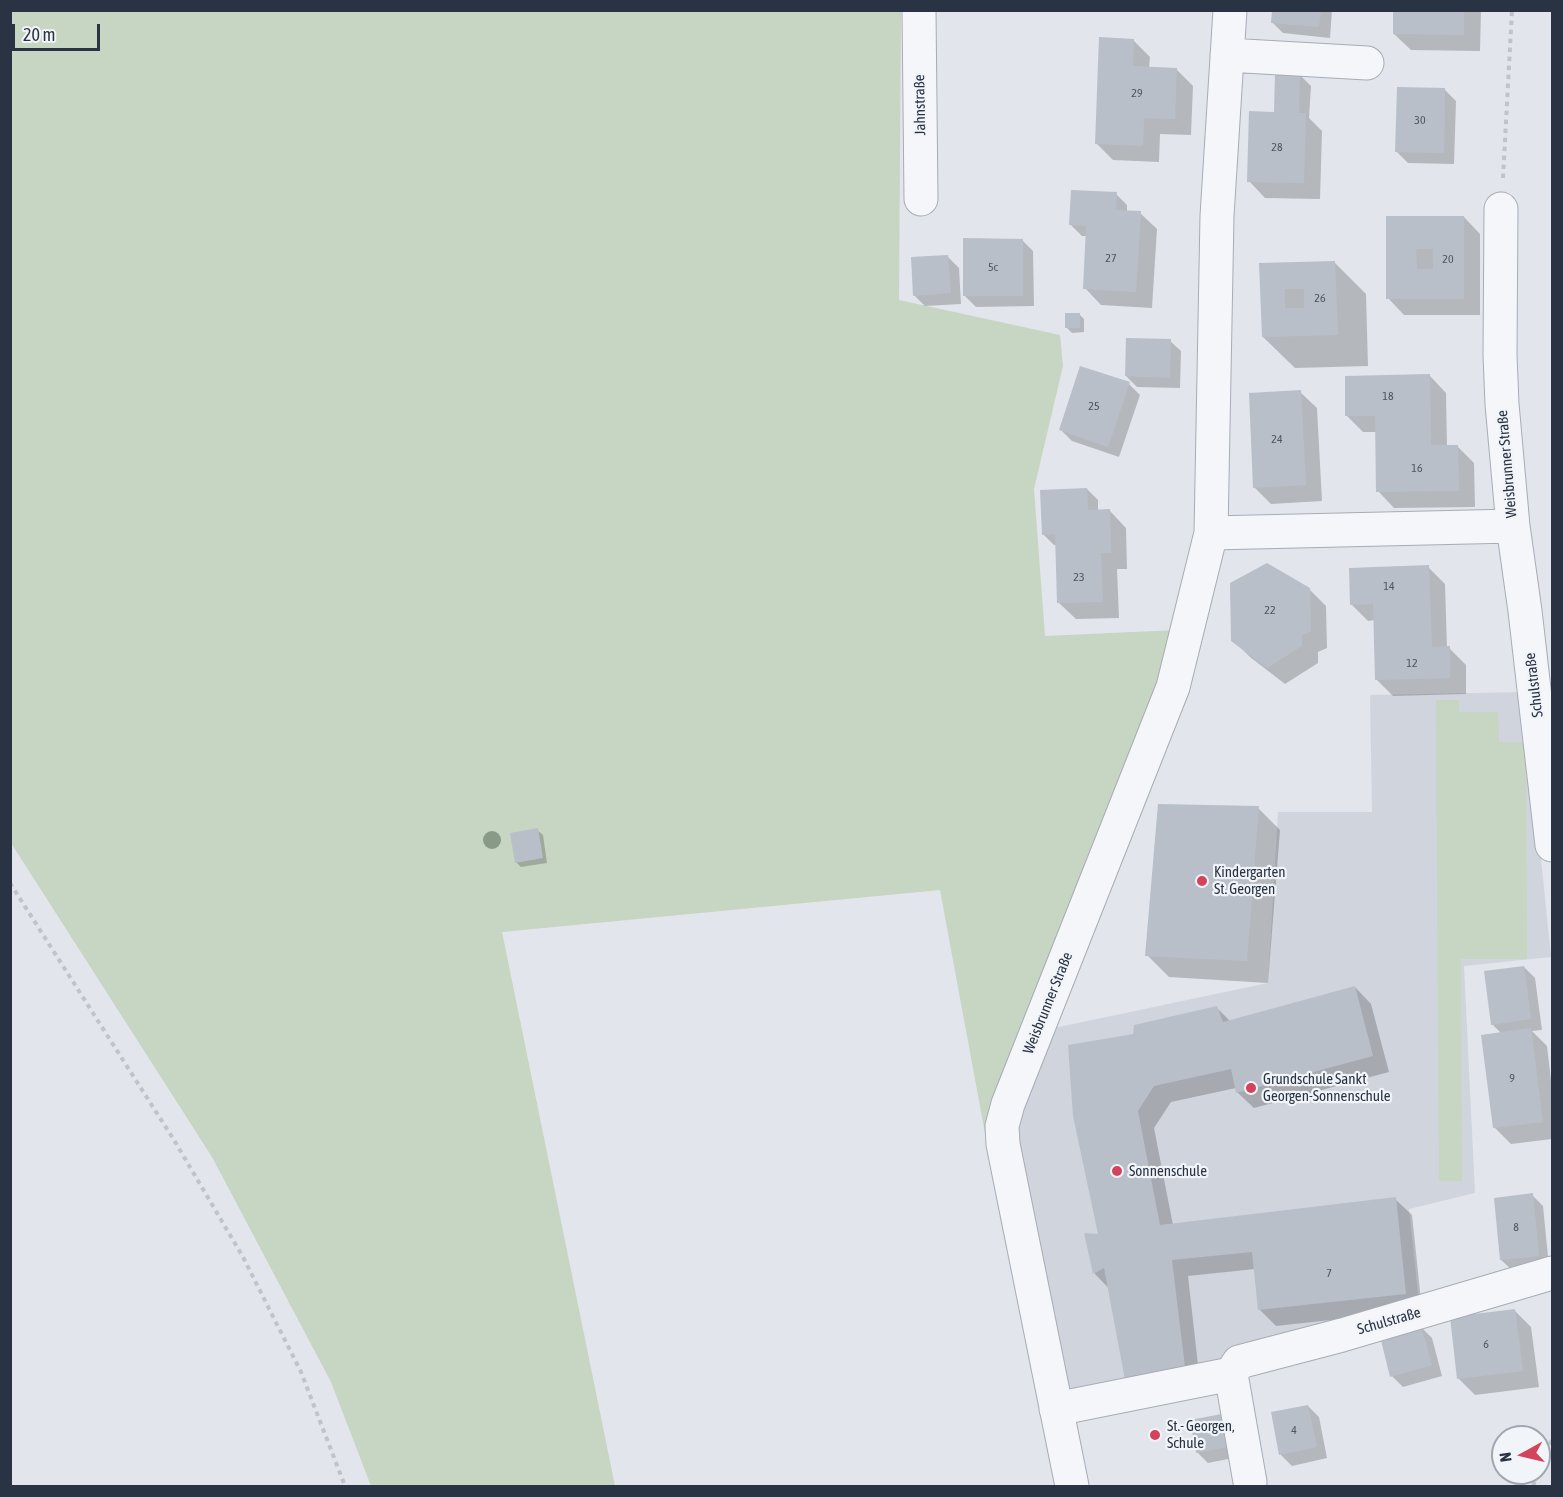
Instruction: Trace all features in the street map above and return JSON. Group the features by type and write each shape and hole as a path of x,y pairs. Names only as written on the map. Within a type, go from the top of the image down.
{"street":[{"name":"Jahnstraße","path":"919,10 921,199"},
{"name":"Weisbrunner Straße","path":"1072,1486 1003,1144 1002,1126 1008,1104 1173,687 1211,534 1217,216 1230,10"},
{"path":"1227,55 1367,63"},
{"name":"Weisbrunner Straße","path":"1211,534 1513,526 1500,365 1501,209"},
{"name":"Schulstraße","path":"1513,526 1552,845"},
{"name":"Schulstraße","path":"1056,1409 1231,1374 1239,1362 1342,1335 1552,1273"},
{"path":"1231,1374 1250,1482"}],"path":[{"path":"1501,209 1512,10"},
{"path":"10,883 174,1140 243,1257 301,1372 345,1486"},
{"path":"1533,1486 1552,1440"}],"shaded area":[{"name":"Grundschule Sankt Georgen-Sonnenschule","path":"1524,692 1551,957 1464,966 1475,1193 1409,1209 1419,1302 1066,1415 1010,1147 1054,1028 1268,983 1278,812 1372,812 1370,695"}],"green space":[{"path":"10,11 901,11 899,300 1060,335 1063,366 1034,489 1045,636 1177,630 987,1144 940,890 502,932 615,1486 371,1486 331,1382 212,1157 11,843"},
{"path":"1436,700 1459,700 1459,712 1498,712 1499,742 1526,742 1527,959 1461,959 1462,1181 1439,1181"}],"building":[{"path":"1272,10 1321,10 1319,27 1271,23"},
{"path":"1393,10 1464,10 1464,35 1393,34"},
{"path":"1099,37 1134,39 1133,66 1177,68 1175,119 1144,118 1143,146 1095,144"},
{"path":"1275,73 1300,73 1299,113 1306,113 1304,183 1247,182 1249,111 1274,112"},
{"path":"1397,87 1445,88 1444,153 1395,152"},
{"path":"1071,190 1117,192 1116,210 1141,211 1136,292 1083,289 1086,226 1069,225"},
{"path":"1386,216 1464,216 1464,299 1386,299","holes":["1416,249 1433,249 1433,269 1417,269"]},
{"path":"963,238 1023,239 1023,296 963,296"},
{"path":"948,255 951,293 913,296 911,257"},
{"path":"1335,261 1338,335 1262,337 1259,263","holes":["1285,289 1304,289 1304,308 1285,308"]},
{"path":"1065,313 1080,313 1080,328 1065,328"},
{"path":"1126,338 1171,339 1170,378 1125,376"},
{"path":"1080,366 1130,382 1108,447 1059,430"},
{"path":"1430,374 1431,445 1458,445 1459,491 1376,492 1375,416 1345,416 1345,376"},
{"path":"1301,390 1306,485 1253,488 1249,393"},
{"path":"1087,488 1088,510 1110,509 1111,553 1101,553 1103,602 1057,603 1055,534 1042,535 1040,490"},
{"path":"1267,563 1310,588 1311,631 1302,635 1302,646 1267,668 1231,641 1230,583"},
{"path":"1429,565 1432,647 1450,646 1450,678 1375,680 1373,604 1350,605 1349,568"},
{"name":"Kindergarten St. Georgen","path":"1158,804 1259,806 1247,961 1145,956"},
{"path":"538,828 543,858 515,863 510,833"},
{"path":"1524,966 1531,1019 1491,1025 1484,971"},
{"name":"Sonnenschule","path":"1355,986 1373,1056 1236,1093 1231,1069 1154,1086 1138,1111 1160,1225 1396,1197 1406,1294 1258,1310 1252,1252 1172,1260 1185,1367 1125,1380 1104,1268 1093,1274 1084,1233 1098,1234 1073,1116 1068,1045 1133,1034 1134,1025 1217,1006 1223,1022"},
{"path":"1531,1028 1543,1122 1493,1128 1481,1035"},
{"path":"1533,1193 1539,1256 1500,1260 1494,1198"},
{"path":"1515,1309 1523,1371 1457,1379 1450,1317"},
{"path":"1421,1326 1432,1365 1390,1377 1380,1336"},
{"path":"1308,1405 1317,1447 1279,1455 1271,1412"},
{"path":"1237,1411 1243,1444 1196,1453 1190,1420"}],"place":[{"name":"Kindergarten St. Georgen","path":"1202,881"},
{"name":"Grundschule Sankt Georgen-Sonnenschule","path":"1251,1088"},
{"name":"Sonnenschule","path":"1117,1171"},
{"name":"St.- Georgen, Schule","path":"1155,1435"}]}
